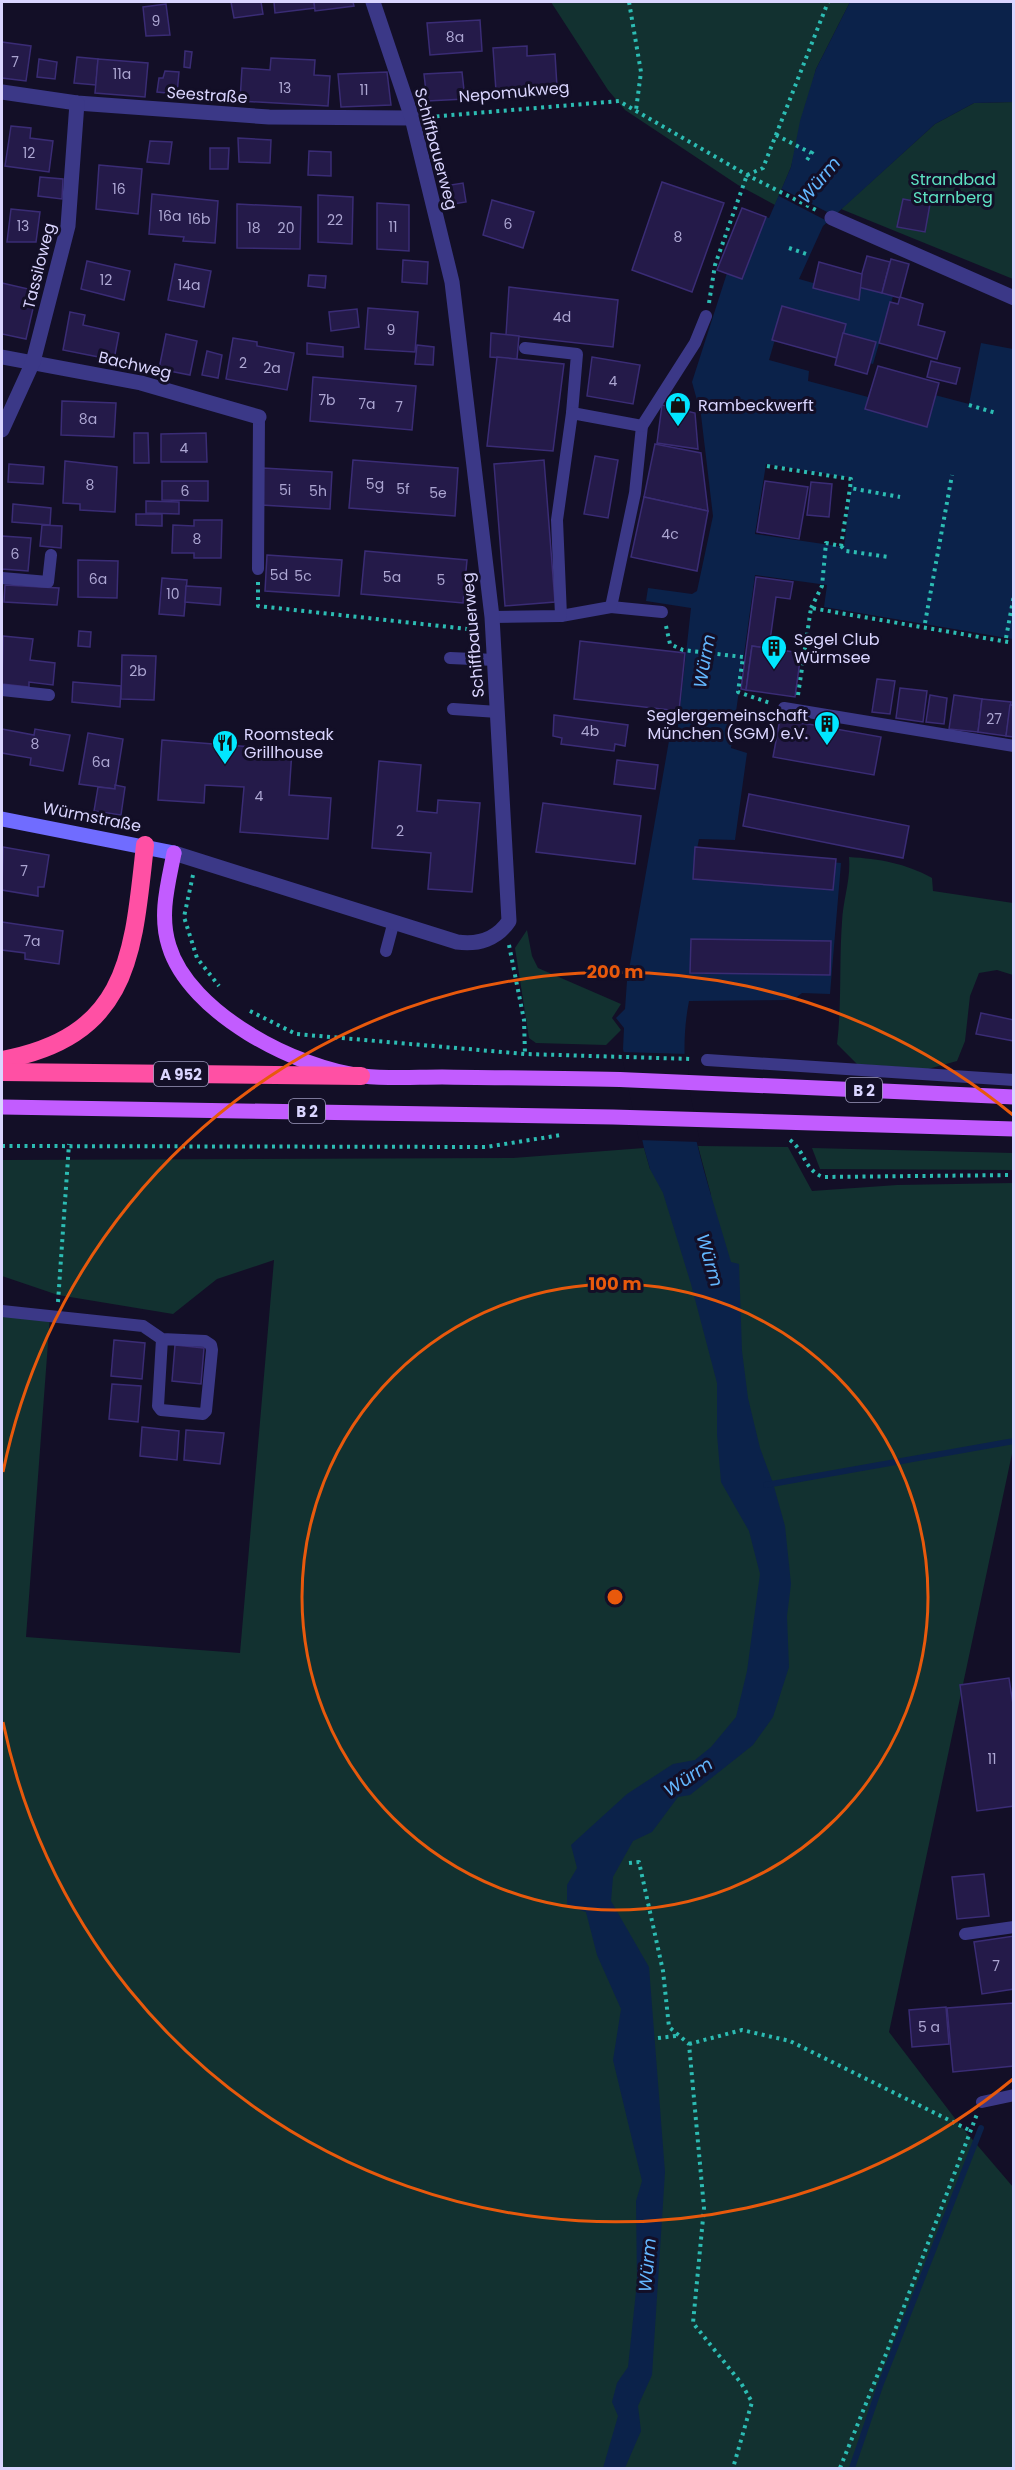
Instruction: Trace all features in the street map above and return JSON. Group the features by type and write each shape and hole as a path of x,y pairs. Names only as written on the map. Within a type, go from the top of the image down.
{"highway":[{"path":"2,1060 60,1041 87,1025 113,993 129,960 136,927 145,845"},
{"name":"A 952","path":"2,1072 362,1076"}],"main road":[{"name":"Würmstraße","path":"2,819 145,845 174,853"},
{"path":"174,853 164,905 168,946 182,973 201,998 228,1021 256,1038 291,1054 362,1076"},
{"name":"B 2","path":"362,1076 605,1079 1014,1097"},
{"name":"B 2","path":"2,1107 613,1117 1014,1130"}],"street":[{"name":"Schiffbauerweg","path":"373,2 412,118 452,282 495,660 509,900 509,921 503,930"},
{"name":"Seestraße","path":"2,92 77,103 269,117 412,118"},
{"name":"Tassiloweg","path":"2,430 33,362 68,226 77,103"},
{"path":"832,218 1014,298"},
{"name":"Bachweg","path":"2,357 141,383 259,417"},
{"path":"174,853 458,942 470,944 484,941 503,930"}],"lane":[{"path":"611,607 635,493 642,426 695,343 706,316"},
{"path":"525,348 577,354 572,413 557,520 561,616"},
{"path":"572,413 642,426"},
{"path":"258,568 259,417"},
{"path":"2,578 48,582 51,555"},
{"path":"492,624 561,616 611,607 662,612"},
{"path":"450,658 495,660"},
{"path":"2,690 49,695"},
{"path":"453,709 498,712"},
{"path":"790,709 1014,746"},
{"path":"386,951 394,921"},
{"path":"707,1060 1014,1080"},
{"path":"2,1311 143,1326 162,1339 205,1341 211,1345 206,1411 203,1414 161,1410 158,1406 162,1339"},
{"path":"965,1934 1014,1927"},
{"path":"982,2102 1014,2096"}],"path":[{"path":"629,2 641,72 636,111 747,175 811,207"},
{"path":"706,316 715,265 747,175 763,168 828,2"},
{"name":"Nepomukweg","path":"412,118 618,101 636,111"},
{"path":"776,135 811,153"},
{"path":"807,160 815,148"},
{"path":"789,248 809,255"},
{"path":"969,405 996,412"},
{"path":"767,466 851,479 841,546"},
{"path":"925,623 952,475"},
{"path":"850,488 900,497"},
{"path":"670,644 683,650 743,657 738,692 790,709 810,608 822,586 826,543 841,546 846,551 890,558"},
{"path":"258,568 258,606 492,624"},
{"path":"1006,638 1014,595"},
{"path":"810,608 1014,643"},
{"path":"196,860 184,917 198,958 223,992"},
{"path":"503,930 509,944 524,1020 525,1054"},
{"path":"249,1010 296,1034 525,1054 707,1060"},
{"path":"2,1146 69,1144 486,1147 548,1139 568,1133"},
{"path":"780,1139 789,1139 797,1145 808,1168 823,1177 1014,1175"},
{"path":"57,1316 69,1144"},
{"path":"629,1863 639,1862 663,1971 669,2027 677,2036 689,2044 742,2030 790,2041 971,2131"},
{"path":"658,2038 677,2036"},
{"path":"689,2044 704,2208 693,2323 741,2383 752,2403 733,2469"},
{"path":"840,2469 982,2102"}],"green space":[{"path":"551,2 850,2 816,69 791,167 775,205 738,185 625,110 608,90"},
{"name":"Strandbad Starnberg","path":"1013,102 1013,279 841,209 935,124 974,103"},
{"path":"849,857 882,861 912,869 932,878 933,891 1013,903 1013,975 997,970 979,973 970,996 965,1041 957,1061 928,1069 857,1064 837,1044 842,922 849,874"},
{"path":"527,930 532,956 538,968 621,1004 612,1018 621,1030 606,1045 536,1043 529,1038 515,948"},
{"path":"698,1146 788,1147 812,1191 897,1185 1013,1183 1013,1449 889,2032 960,2125 1013,2187 1013,2468 2,2468 2,1312 50,1316 26,1637 240,1653 274,1260 217,1279 173,1314 58,1295 2,1276 2,1160 513,1158 644,1148 650,1169 711,1195"},
{"path":"812,1148 1013,1153 1013,1170 820,1169"}],"water":[{"name":"Würm","path":"850,2 1013,2 1013,102 974,103 935,124 823,226 799,279 856,295 860,283 894,293 873,364 776,336 769,360 809,371 808,381 868,397 874,379 969,404 981,343 1013,349 1013,639 824,607 827,585 755,575 731,748 747,753 735,840 699,839 697,849 841,863 830,994 802,993 793,1000 689,1001 685,1034 685,1067 688,1100 703,1165 731,1262 739,1264 742,1351 748,1398 760,1448 785,1526 791,1584 787,1616 789,1667 773,1717 753,1745 690,1795 678,1797 652,1832 633,1841 613,1877 611,1901 649,1967 665,2172 652,2375 638,2406 641,2431 625,2468 603,2468 618,2416 612,2402 617,2383 628,2367 637,2282 636,2201 642,2181 613,2060 621,2009 597,1955 586,1912 567,1906 567,1885 577,1868 571,1845 627,1794 673,1764 695,1760 711,1747 736,1717 747,1671 760,1574 749,1531 721,1482 717,1434 717,1383 691,1284 663,1193 650,1169 644,1148 623,1049 624,1028 616,1018 625,1009 627,981 670,735 677,735 691,608 646,601 648,588 692,594 697,591 713,516 701,415 692,382 727,273 742,279 766,217 769,218 791,167 800,121 816,69","holes":["766,464 852,478 844,547 755,534"]}],"pier":[{"path":"782,189 835,216 829,222 779,196"},
{"path":"621,1052 688,1054 689,1087 700,1142 639,1140"}],"building":[{"path":"231,2 261,2 263,14 234,18"},
{"path":"274,2 314,2 315,8 275,13"},
{"path":"314,2 353,2 354,6 315,11"},
{"path":"166,4 170,35 146,36 143,7"},
{"path":"480,20 482,51 430,55 427,23"},
{"path":"2,42 31,46 26,81 2,78"},
{"path":"527,46 527,56 555,54 557,87 496,91 493,48"},
{"path":"185,51 192,52 190,68 184,67"},
{"path":"77,57 98,59 96,85 74,83"},
{"path":"271,58 315,60 314,75 330,76 328,106 240,101 242,68 270,70"},
{"path":"39,59 57,62 55,79 37,77"},
{"path":"98,59 148,63 145,97 95,93"},
{"path":"165,71 179,72 177,94 157,92 159,78 163,78"},
{"path":"387,72 391,105 341,107 338,74"},
{"path":"462,72 465,99 427,101 424,74"},
{"path":"11,126 31,128 30,138 53,141 49,172 5,166"},
{"path":"238,138 271,140 270,163 239,162"},
{"path":"150,141 172,142 169,164 147,162"},
{"path":"210,148 229,148 228,169 210,169"},
{"path":"309,151 331,152 331,176 308,175"},
{"path":"99,165 142,169 138,214 96,209"},
{"path":"40,177 63,179 62,199 38,196"},
{"path":"662,182 724,203 692,292 632,270"},
{"path":"463,183 466,202 447,205 444,186"},
{"path":"152,194 218,201 215,243 183,241 184,237 149,234"},
{"path":"318,195 353,197 352,244 318,242"},
{"path":"903,199 930,204 925,232 897,227"},
{"path":"492,200 534,212 523,248 483,235"},
{"path":"377,203 409,205 409,251 377,249"},
{"path":"237,204 301,207 300,249 237,248"},
{"path":"742,208 766,217 742,279 717,270"},
{"path":"11,209 40,212 36,242 7,242"},
{"path":"867,256 890,262 882,293 858,287"},
{"path":"891,259 909,264 900,298 882,293"},
{"path":"403,260 428,262 427,284 402,282"},
{"path":"87,261 130,271 124,300 81,289"},
{"path":"819,262 862,274 859,300 813,288"},
{"path":"175,264 211,271 204,307 168,300"},
{"path":"309,275 326,276 325,288 308,286"},
{"path":"2,283 37,291 26,339 2,334"},
{"path":"509,287 618,300 613,347 506,335"},
{"path":"900,297 923,304 918,325 945,332 937,359 879,343 890,302 898,304"},
{"path":"782,306 846,324 837,358 772,340"},
{"path":"368,308 418,312 415,352 365,349"},
{"path":"357,309 359,327 331,331 329,312"},
{"path":"70,312 85,315 83,325 119,333 114,360 63,350"},
{"path":"491,333 519,336 517,359 490,357"},
{"path":"843,333 876,342 867,374 835,365"},
{"path":"166,334 197,341 190,375 159,369"},
{"path":"233,338 257,342 257,346 294,353 287,390 226,379"},
{"path":"307,343 343,347 343,357 307,354"},
{"path":"417,345 434,347 433,365 415,364"},
{"path":"207,351 222,355 218,378 202,375"},
{"path":"497,357 564,364 553,451 487,446"},
{"path":"592,357 640,365 633,404 587,396"},
{"path":"931,361 960,368 956,384 927,377"},
{"path":"878,366 939,383 927,427 865,409"},
{"path":"313,377 416,386 412,430 310,421"},
{"path":"62,401 116,403 114,437 61,435"},
{"name":"Rambeckwerft","path":"662,405 695,413 698,449 657,443"},
{"path":"134,433 148,433 149,463 134,463"},
{"path":"206,433 207,462 161,462 161,434"},
{"path":"655,444 701,453 708,511 644,497"},
{"path":"595,456 618,460 608,518 584,514"},
{"path":"353,460 458,468 455,516 349,508"},
{"path":"544,460 555,602 505,606 494,464"},
{"path":"65,461 117,467 115,512 80,510 80,504 63,503"},
{"path":"9,464 44,467 43,484 8,482"},
{"path":"263,468 332,472 330,509 261,505"},
{"path":"162,481 208,481 208,501 162,500"},
{"path":"765,481 808,487 799,539 757,532"},
{"path":"811,482 832,484 829,517 807,515"},
{"path":"644,497 708,511 697,571 631,557"},
{"path":"146,501 179,502 179,514 146,513"},
{"path":"13,504 51,508 50,525 12,522"},
{"path":"136,514 162,514 162,526 136,525"},
{"path":"194,520 222,520 221,558 194,558 194,553 172,553 173,525 194,526"},
{"path":"42,525 62,526 61,548 40,546"},
{"path":"2,536 31,538 28,571 2,569"},
{"path":"365,551 467,560 463,603 361,594"},
{"path":"267,555 342,560 339,596 265,591"},
{"path":"78,560 118,561 117,598 78,597"},
{"path":"756,577 793,582 790,599 776,597 769,648 752,646 746,690 741,689"},
{"path":"162,578 187,580 184,616 159,614"},
{"path":"5,585 59,588 57,605 4,602"},
{"path":"186,586 221,588 220,605 185,602"},
{"path":"79,631 91,632 90,647 78,646"},
{"path":"3,636 33,639 30,660 55,663 53,685 29,682 29,687 2,684"},
{"path":"580,641 685,653 679,711 574,699"},
{"name":"Segel Club Würmsee","path":"752,646 801,653 795,697 746,690"},
{"path":"122,655 156,656 154,700 121,699"},
{"path":"877,679 895,681 890,714 872,712"},
{"path":"73,682 121,686 120,707 72,702"},
{"path":"900,688 927,691 923,722 896,718"},
{"path":"930,695 947,698 944,724 926,722"},
{"path":"954,695 982,699 978,732 949,729"},
{"path":"982,699 1011,702 1006,736 978,732"},
{"path":"1010,705 1014,705 1014,737 1006,736"},
{"path":"554,715 628,725 625,746 615,744 614,751 561,744 562,738 553,736"},
{"name":"Seglergemeinschaft München (SGM) e.V.","path":"780,719 881,737 874,775 773,757"},
{"path":"2,729 34,735 35,729 70,735 63,771 30,765 31,758 2,753"},
{"path":"88,733 123,739 115,789 79,784"},
{"path":"162,740 292,750 289,795 331,798 328,839 240,832 244,787 205,785 204,803 158,800"},
{"path":"617,760 658,765 655,789 614,784"},
{"path":"379,761 421,765 417,811 437,813 438,800 480,803 472,892 428,889 431,853 372,848"},
{"path":"115,785 125,787 121,815 94,811 98,787 115,789"},
{"path":"749,794 909,826 903,858 743,826"},
{"path":"543,803 641,816 635,864 536,852"},
{"path":"3,847 49,855 44,887 38,887 38,896 2,890"},
{"path":"695,847 836,859 833,890 693,879"},
{"path":"2,922 63,931 59,964 25,959 25,953 2,950"},
{"path":"691,939 831,941 830,975 690,973"},
{"path":"981,1013 1014,1020 1014,1041 976,1034"},
{"path":"114,1340 145,1343 142,1379 111,1376"},
{"path":"175,1345 204,1348 201,1384 172,1381"},
{"path":"112,1384 141,1386 138,1422 109,1419"},
{"path":"142,1427 179,1431 177,1460 140,1456"},
{"path":"186,1430 224,1433 220,1464 184,1460"},
{"path":"1009,1678 1014,1711 1014,1806 977,1811 960,1685"},
{"path":"984,1874 989,1916 957,1919 952,1877"},
{"path":"1014,1936 1014,1989 982,1994 974,1942"},
{"path":"1014,2003 1014,2066 953,2072 947,2008"},
{"path":"946,2007 949,2044 912,2047 909,2010"}],"waterway":[{"path":"766,1485 1014,1441"},
{"path":"852,2468 880,2386 981,2128"}],"place":[{"name":"Rambeckwerft","path":"678,428"},
{"name":"Segel Club Würmsee","path":"774,671"},
{"name":"Seglergemeinschaft München (SGM) e.V.","path":"827,747"},
{"name":"Roomsteak Grillhouse","path":"225,766"}]}
